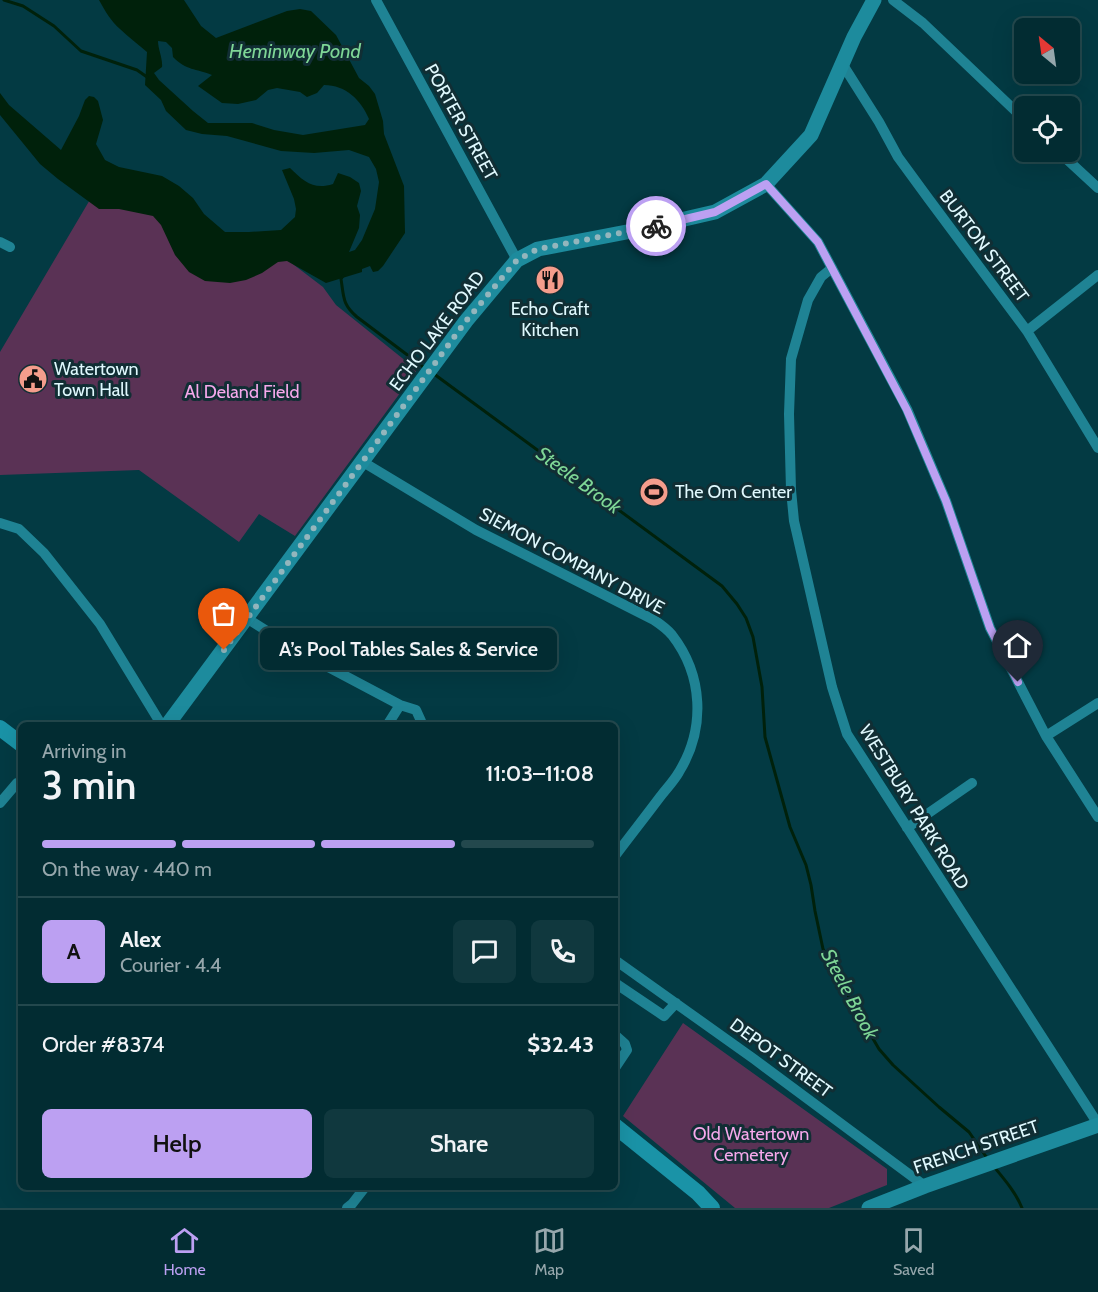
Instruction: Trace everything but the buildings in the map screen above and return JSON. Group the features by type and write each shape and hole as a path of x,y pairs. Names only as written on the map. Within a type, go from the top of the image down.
{"main road":[{"name":"ECHO LAKE ROAD","path":"170,722 248,619 466,321 517,260 538,249 715,212 766,184 812,135 854,37 874,0"},
{"path":"0,728 18,742"},
{"name":"FRENCH STREET","path":"869,1208 1098,1125"},
{"path":"618,1128 698,1193 712,1208"}],"street":[{"name":"PORTER STREET","path":"376,0 517,260"},
{"path":"893,0 923,23 1014,109"},
{"name":"BURTON STREET","path":"843,65 898,157 1027,331 1098,448"},
{"path":"1070,162 1098,188"},
{"path":"766,184 818,242 907,410 946,501 990,628 1046,736 1098,817"},
{"name":"WESTBURY PARK ROAD","path":"832,268 821,277 808,300 792,358 789,414 791,490 795,521 832,687 847,734 1098,1125"},
{"path":"1027,331 1098,275"},
{"name":"SIEMON COMPANY DRIVE","path":"363,462 476,530 654,620 671,633 690,664 695,685 698,722 691,746 679,772 618,852"},
{"path":"0,523 19,529 44,553 100,624 161,722"},
{"path":"248,619 300,652 400,705 416,710 421,722"},
{"path":"1046,736 1098,702"},
{"path":"389,722 400,705"},
{"path":"0,803 17,783"},
{"path":"907,828 972,783"},
{"name":"DEPOT STREET","path":"618,962 754,1059 925,1186"},
{"path":"618,985 664,1016 676,1004"},
{"path":"618,1038 625,1044 627,1050 618,1064"},
{"path":"351,1207 363,1190"}],"green space":[{"name":"Al Deland Field","path":"101,181 185,224 281,255 323,287 336,305 417,370 295,536 259,514 239,542 139,470 0,475 0,352"},
{"name":"Old Watertown Cemetery","path":"683,1023 887,1169 887,1185 829,1208 735,1208 623,1116"}],"water":[{"name":"Heminway Pond","path":"99,0 184,0 201,26 216,38 287,11 300,9 311,11 336,35 359,78 375,94 383,121 384,134 404,186 405,233 383,266 373,272 370,266 362,269 362,272 326,283 287,261 278,262 246,280 230,283 205,281 189,272 175,255 161,225 153,216 119,209 99,209 40,164 0,115 0,93 9,105 61,150 85,100 89,96 94,97 98,101 103,120 96,144 105,160 119,167 162,176 179,186 193,198 204,214 225,232 281,230 295,217 294,199 282,170 290,168 310,184 326,186 333,184 338,173 359,183 361,191 357,206 360,215 359,228 349,252 355,250 362,240 375,209 379,182 376,169 369,157 349,150 314,153 281,151 227,136 186,130 166,111 161,100 145,85 147,52 117,26","holes":["158,41 166,42 172,48 173,57 178,62 212,75 198,86 222,103 238,104 256,100 268,90 277,88 300,92 307,97 317,93 324,85 339,88 352,95 362,106 369,119 365,125 303,135 252,123 208,123 154,73 162,67"]}],"waterway":[{"name":"Steele Brook","path":"4,0 23,6 54,26 81,51 137,70 147,77"},
{"name":"Steele Brook","path":"343,276 341,279 344,300 352,312 426,369"},
{"name":"Steele Brook","path":"434,374 722,586 737,604 746,618 753,637 762,687 765,737 790,827 806,865 823,949 879,1049 893,1065 969,1132 987,1158"},
{"name":"Steele Brook","path":"995,1168 1022,1208"}],"way so far":[{"path":"224,650 466,321 517,260 538,249 656,226"}],"place":[{"name":"Echo Craft Kitchen","path":"550,280"},
{"name":"Watertown Town Hall","path":"33,379"},
{"name":"The Om Center","path":"654,492"},
{"name":"A’s Pool Tables Sales & Service","path":"224,650"}],"route":[{"path":"656,226 715,212 766,184 818,242 907,410 946,501 990,628 1018,682"}]}
